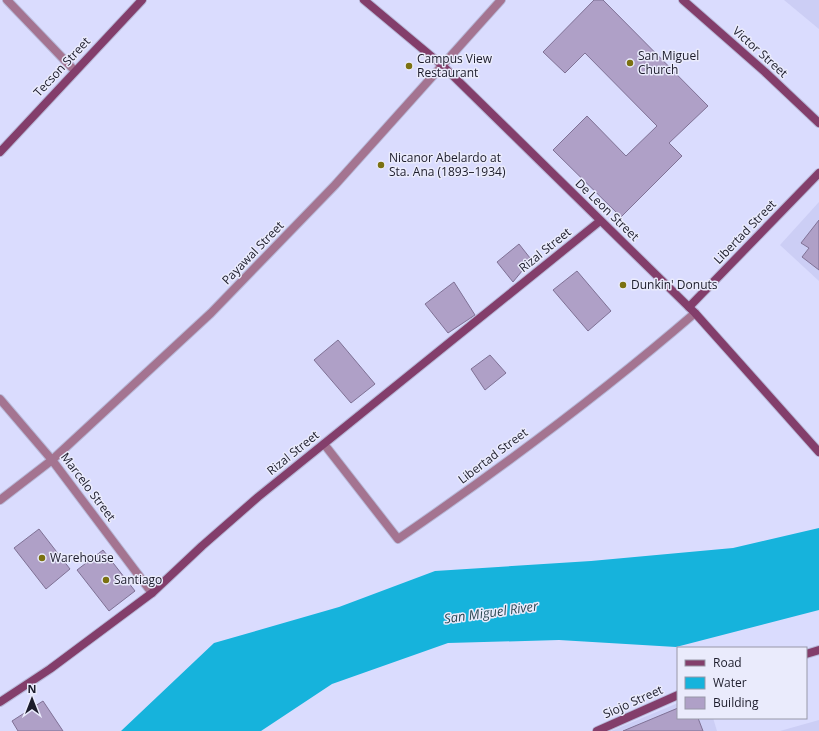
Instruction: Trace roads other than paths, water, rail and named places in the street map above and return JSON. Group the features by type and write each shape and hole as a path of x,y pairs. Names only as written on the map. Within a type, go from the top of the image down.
{"main road":[{"name":"Tecson Street","path":"0,152 142,0"},
{"name":"De Leon Street","path":"364,0 443,66 692,310 819,452"},
{"name":"Victor Street","path":"683,0 765,72 819,123"},
{"name":"Libertad Street","path":"692,310 819,173"},
{"name":"Rizal Street","path":"0,702 50,669 152,593 202,546 258,497 600,221"},
{"path":"807,654 819,650"},
{"name":"Siojo Street","path":"597,731 677,695"}],"street":[{"path":"7,0 75,71"},
{"name":"Payawal Street","path":"0,500 52,460 211,313 336,185 501,0"},
{"name":"Libertad Street","path":"324,444 398,540 462,496 628,371 692,310"},
{"name":"Marcelo Street","path":"0,399 52,460 152,593"}],"water":[{"name":"San Miguel River","path":"819,528 819,610 676,647 559,640 448,643 332,684 261,731 121,731 214,643 339,607 435,571 591,561 733,548"}],"place":[{"name":"San Miguel Church","path":"630,63"},
{"name":"Campus View Restaurant","path":"409,66"},
{"name":"Nicanor Abelardo at Sta. Ana (1893–1934)","path":"381,165"},
{"name":"Dunkin' Donuts","path":"623,285"},
{"name":"Warehouse","path":"42,558"},
{"name":"Santiago","path":"106,580"}]}
